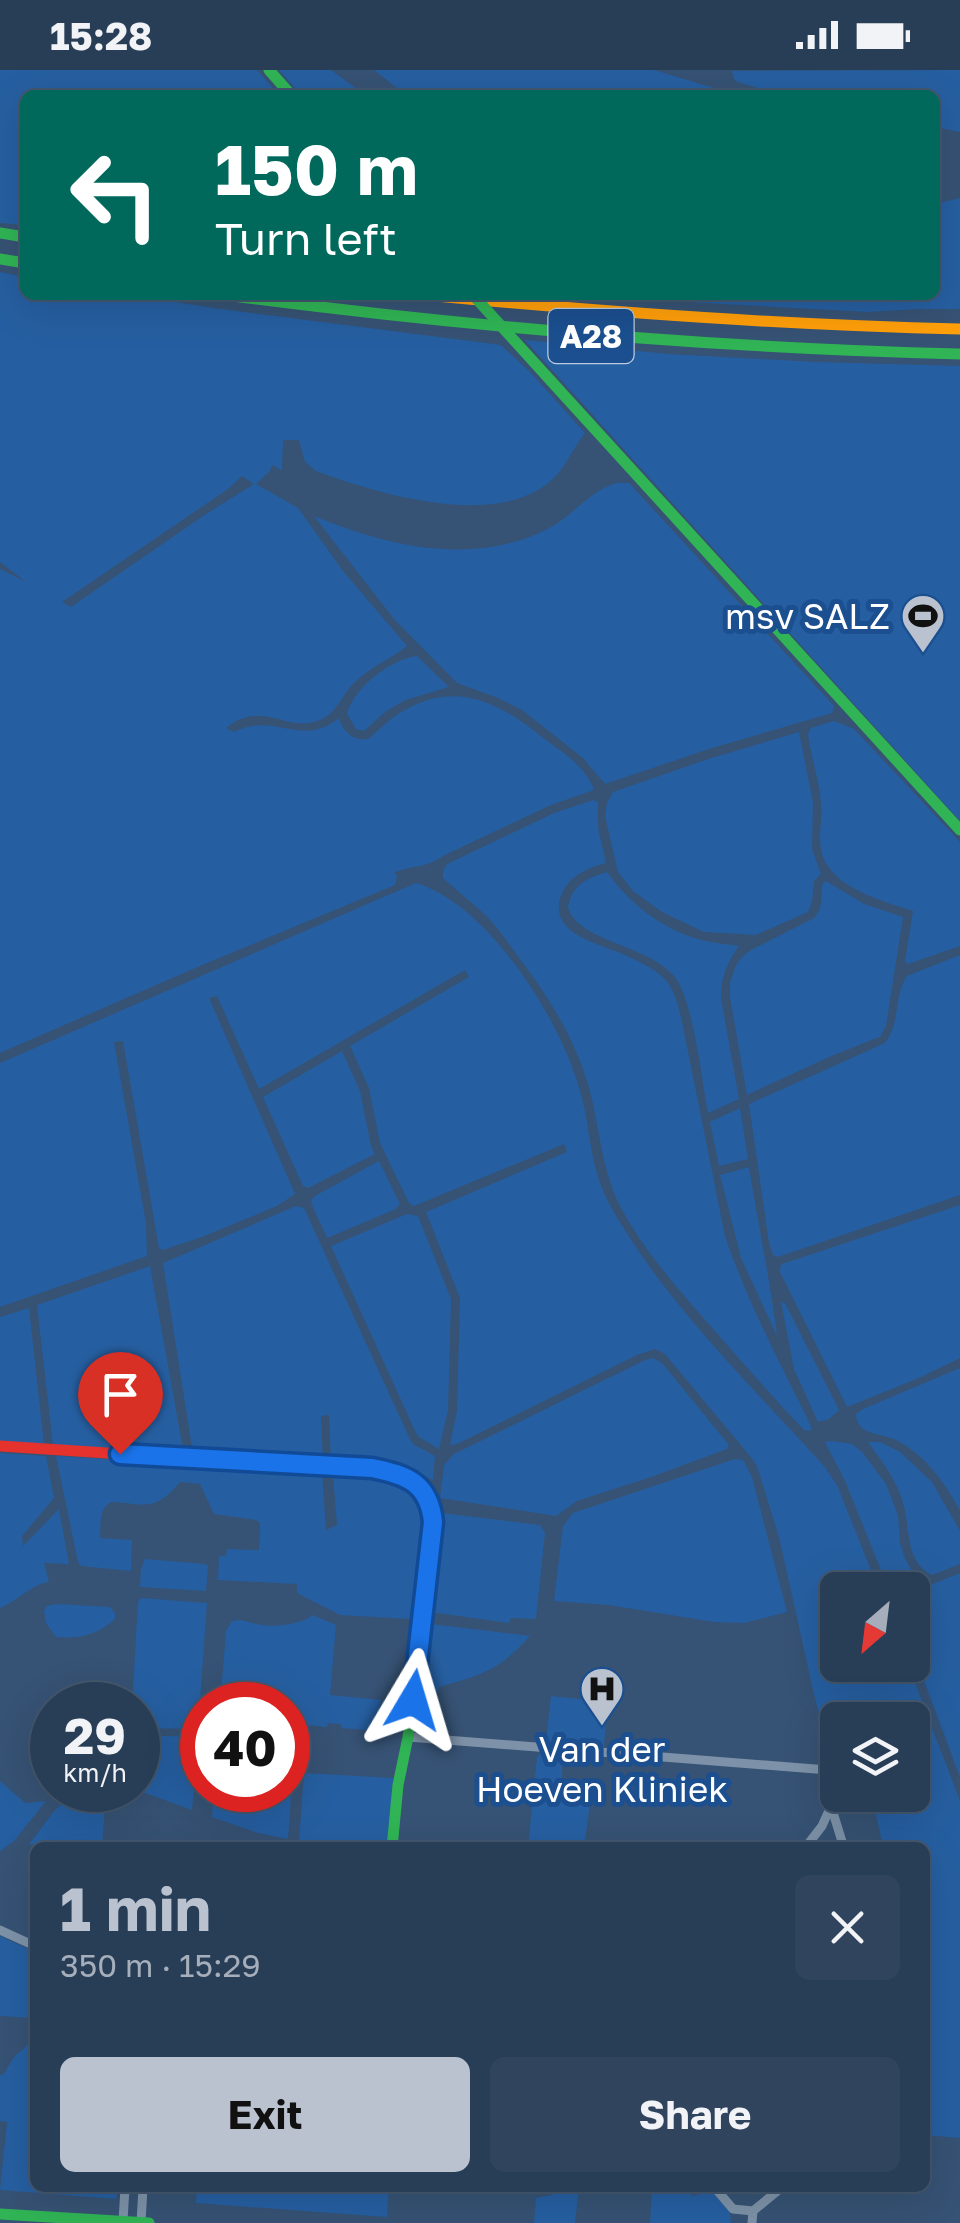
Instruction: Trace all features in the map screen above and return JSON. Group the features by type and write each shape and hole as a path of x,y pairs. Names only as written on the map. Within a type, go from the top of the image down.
{"main road":[{"path":"269,70 287,90"},
{"name":"A28","path":"268,300 542,332 713,345 960,354"},
{"path":"478,300 960,830"},
{"name":"A28","path":"478,300 631,314 960,328"},
{"path":"0,1446 372,1468 396,1473 425,1493 433,1522 393,1842"},
{"path":"0,2214 149,2223"}],"street":[{"path":"408,1737 820,1770"},
{"path":"810,1842 828,1812"},
{"path":"833,1812 842,1842"},
{"path":"0,1930 30,1944"},
{"path":"122,2221 125,2192"},
{"path":"141,2222 142,2192"},
{"path":"719,2192 734,2209 753,2210 776,2192"},
{"path":"732,2223 734,2209"},
{"path":"752,2223 753,2210"}],"shaded area":[{"path":"0,70 257,70 275,90 20,90 20,225 0,223"},
{"path":"279,70 331,70 358,90 297,90"},
{"path":"374,70 654,70 721,90 400,90"},
{"path":"960,70 960,132 940,128 940,90 765,90 738,82 732,71"},
{"path":"960,198 960,309 868,312 651,300 940,300 940,203"},
{"path":"0,272 20,276 20,300 163,300 501,345 585,433 554,478 531,494 471,505 404,497 316,471 305,462 299,440 283,440 282,471 273,465 256,484 298,508 343,571 407,646 361,677 324,718 294,723 251,716 226,728 234,732 263,725 312,730 339,718 349,734 368,739 419,703 457,696 476,699 511,715 560,750 580,768 594,790 551,805 430,863 394,873 395,885 0,1053 0,569 26,582 0,562","holes":["242,476 254,484 71,607 62,602"]},
{"path":"525,340 669,354 960,366 960,821"},
{"path":"616,483 629,483 834,706 832,713 605,784 583,758 522,710 457,683 394,619 314,516 403,544 433,548 494,547 553,526"},
{"path":"417,656 449,687 405,700 364,731 356,729 347,714 357,694 385,669"},
{"path":"834,721 854,729 960,842 960,946 908,964 905,961 913,911 845,883 825,862 820,843 820,794 808,734 811,728"},
{"path":"799,732 813,802 812,849 821,874 814,881 808,912 756,935 704,932 662,912 633,891 618,872 605,816 613,792"},
{"path":"593,800 598,802 598,828 606,863 570,881 562,893 560,917 585,939 650,968 672,990 682,1022 725,1236 810,1431 804,1430 743,1363 671,1281 639,1237 614,1192 589,1088 559,1018 497,928 443,878 447,864 554,813"},
{"path":"607,872 636,904 672,929 703,940 739,946 726,970 721,998 739,1099 708,1113 692,1022 675,977 648,957 599,936 574,919 568,907 573,893 587,880"},
{"path":"826,881 864,904 903,917 886,1026 880,1037 747,1095 730,997 736,965 751,950 814,918"},
{"path":"416,883 443,895 469,914 518,968 539,1000 570,1063 583,1101 599,1180 619,1221 667,1290 837,1485 872,1572 820,1572 820,1682 914,1682 922,1702 820,1702 820,1717 779,1537 757,1466 665,1354 655,1349 637,1355 450,1445 457,1411 460,1298 426,1212 567,1152 564,1144 414,1206 380,1143 369,1088 350,1046 469,977 465,970 259,1089 217,996 209,998 295,1194 277,1206 163,1250 159,1248 123,1041 114,1042 146,1223 147,1256 0,1307 0,1063"},
{"path":"960,955 960,1195 778,1257 773,1255 749,1104 885,1043 907,976"},
{"path":"342,1051 360,1091 375,1154 308,1188 303,1186 263,1097"},
{"path":"740,1108 748,1159 719,1166 710,1122"},
{"path":"379,1161 400,1204 327,1238 311,1203 313,1197"},
{"path":"749,1167 777,1336 741,1258 720,1175"},
{"path":"960,1205 960,1358 847,1407 779,1270 782,1264"},
{"path":"296,1206 304,1208 409,1437 413,1444 435,1456 433,1480 396,1467 331,1462 329,1415 321,1416 323,1461 193,1454 163,1263"},
{"path":"407,1214 418,1216 451,1299 448,1410 439,1449 416,1433 331,1246"},
{"path":"150,1266 184,1454 53,1445 37,1305"},
{"path":"781,1302 785,1303 839,1410 829,1419 818,1422 794,1369"},
{"path":"29,1308 44,1445 0,1442 0,1317"},
{"path":"653,1358 662,1363 729,1445 727,1449 577,1501 556,1516 440,1498 444,1465 454,1454"},
{"path":"960,1368 960,1511 942,1481 918,1454 898,1441 861,1427 856,1414"},
{"path":"825,1442 852,1444 886,1484 898,1515 900,1543 912,1572 882,1572"},
{"path":"868,1442 880,1442 900,1452 932,1482 960,1531 960,1564 932,1575 916,1560 904,1507 886,1468"},
{"path":"0,1453 46,1456 54,1498 22,1536 23,1546 59,1509 69,1564 44,1563 49,1582 0,1608"},
{"path":"56,1456 322,1472 326,1530 337,1525 333,1475 373,1474 399,1480 416,1494 422,1509 424,1566 419,1616 410,1619 340,1615 297,1593 297,1584 218,1580 219,1556 226,1556 227,1549 259,1550 260,1523 214,1514 200,1484 180,1482 164,1498 150,1504 111,1502 102,1513 100,1538 132,1540 131,1571 81,1566"},
{"path":"735,1459 743,1460 752,1477 787,1612 744,1623 714,1622 609,1605 554,1601 563,1526 573,1513"},
{"path":"441,1513 540,1525 545,1533 536,1619 511,1618 509,1623 430,1612"},
{"path":"145,1559 205,1564 206,1591 140,1587"},
{"path":"960,1573 960,1777 925,1682 930,1682 930,1585"},
{"path":"141,1598 207,1603 201,1682 180,1682 180,1729 160,1728 160,1682 133,1682"},
{"path":"57,1604 110,1607 115,1619 88,1635 56,1637 46,1623 44,1611"},
{"path":"313,1615 336,1625 330,1695 381,1700 378,1731 342,1728 341,1724 310,1725 310,1682 222,1682 226,1631 232,1621 278,1626"},
{"path":"431,1624 530,1636 489,1670 439,1687 428,1723 415,1725 428,1627"},
{"path":"551,1696 588,1700 604,1708 604,1748 548,1744"},
{"path":"930,1723 960,1801 960,2138 930,2135 930,1842 882,1842 875,1812 930,1812"},
{"path":"160,1736 180,1736 180,1806 160,1798"},
{"path":"541,1752 562,1754 562,1784 592,1790 585,1842 528,1842 537,1757"},
{"path":"310,1773 393,1778 388,1842 299,1841 301,1812 310,1812"},
{"path":"0,1781 25,1803 30,1803 30,1812 37,1812 14,1841 0,1851"},
{"path":"54,1812 104,1812 102,1842 31,1842"},
{"path":"212,1812 290,1812 288,1839 258,1833 212,1817"},
{"path":"0,1936 30,1950 30,2018 0,2016"},
{"path":"29,2043 30,2192 117,2192 116,2199 0,2190 7,2122 0,2121 0,2075"},
{"path":"197,2192 389,2192 387,2217 196,2203"},
{"path":"579,2192 575,2223 534,2223 536,2198"},
{"path":"652,2192 689,2192 692,2196 712,2192 730,2212 731,2223 650,2223"}],"traffic: fast":[{"path":"269,70 287,90"},
{"path":"0,233 20,236"},
{"path":"0,259 20,262"},
{"path":"267,300 592,334 960,354"},
{"path":"478,300 551,381"},
{"path":"551,381 960,830"},
{"path":"393,1842 431,1541"},
{"path":"0,2214 149,2223"}],"traffic: slow":[{"path":"481,300 692,317 960,329"}],"traffic: jam":[{"path":"0,1446 384,1471 409,1481 424,1495 431,1515 431,1541"}],"place":[{"name":"msv SALZ","path":"923,654"},
{"name":"Van der Hoeven Kliniek","path":"602,1727"}],"route":[{"path":"120,1454 372,1468 414,1482 425,1493 433,1522 413,1700"}]}
